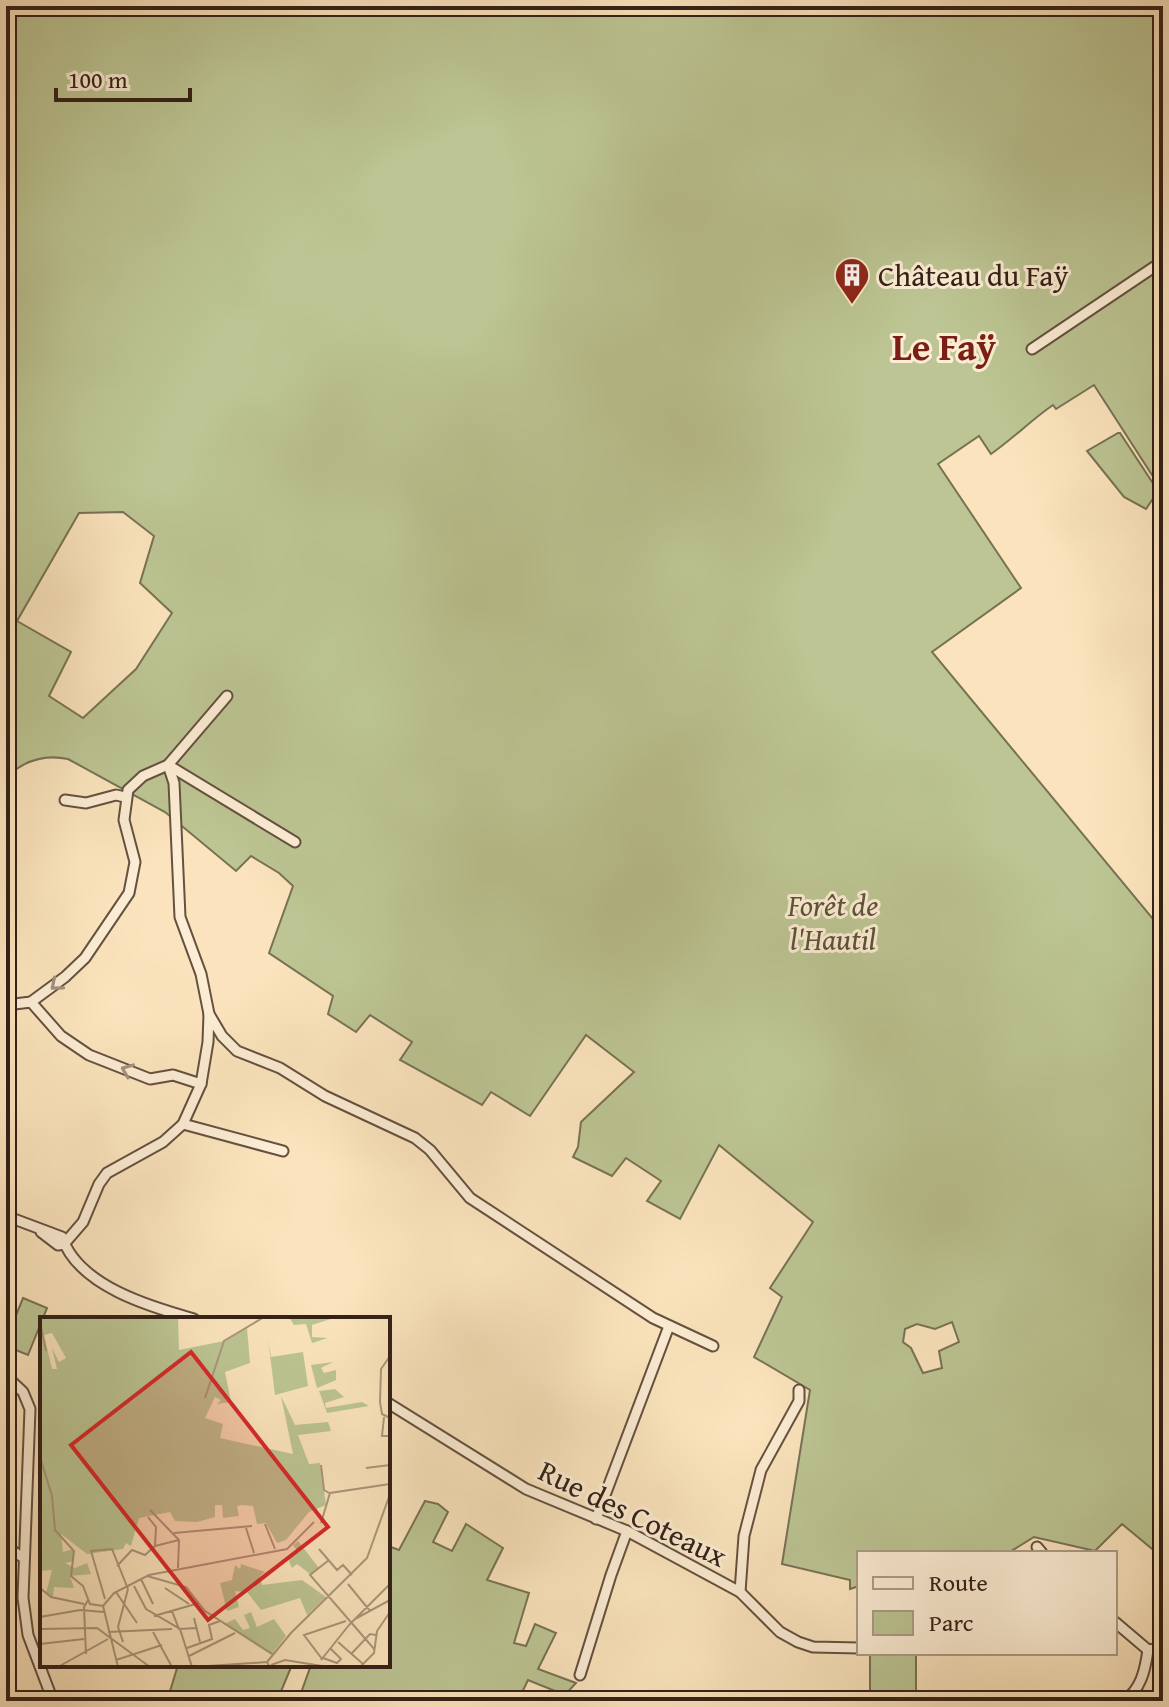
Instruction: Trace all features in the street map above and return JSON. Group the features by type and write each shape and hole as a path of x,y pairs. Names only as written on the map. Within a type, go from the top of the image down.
{"street":[{"path":"1032,349 1163,261"},
{"path":"6,1005 31,1002 46,993 78,964 113,916 132,884 135,862 124,820 128,790 143,776 168,765 227,696"},
{"path":"168,765 295,842"},
{"path":"64,1244 83,1222 107,1173 163,1142 183,1124 201,1084 209,1014 201,974 180,917 174,783 168,765"},
{"path":"65,800 86,803 116,795 125,797"},
{"path":"31,1002 61,1036 89,1055 150,1079 173,1075 201,1084"},
{"path":"209,1014 222,1036 237,1051 280,1068 325,1096 415,1138 430,1150 470,1198 653,1318 713,1346"},
{"path":"183,1124 283,1151"},
{"path":"6,1216 62,1237 78,1263 118,1294 187,1317"},
{"path":"596,1519 669,1326"},
{"path":"6,1376 23,1392 30,1409 23,1598 28,1635 40,1667"},
{"path":"740,1592 744,1536 761,1470 799,1401 799,1390"},
{"name":"Rue des Coteaux","path":"390,1404 526,1489 627,1531 740,1592 780,1632 798,1642 813,1647 857,1648"},
{"path":"580,1675 627,1531"},
{"path":"6,1547 24,1558"},
{"path":"1117,1624 1148,1650 1163,1648"},
{"path":"1124,1701 1136,1692 1146,1668 1148,1650"},
{"path":"40,1667 53,1701"}],"green space":[{"name":"Forêt de l'Hautil","path":"6,6 1163,6 1163,492 1094,385 1056,409 1053,405 991,454 979,436 938,464 1021,588 932,652 1163,931 1163,1553 1157,1553 1122,1524 1095,1551 1034,1537 1011,1551 857,1551 857,1587 850,1589 850,1580 782,1564 810,1390 754,1357 782,1297 770,1288 813,1222 719,1145 680,1219 647,1201 661,1181 626,1158 612,1176 573,1157 578,1147 581,1122 634,1072 586,1035 530,1116 491,1092 482,1105 400,1060 412,1042 370,1015 356,1032 328,1014 333,996 269,953 293,886 279,873 251,856 236,871 165,812 68,759 51,757 20,767 6,778","holes":["123,512 154,536 140,583 172,613 136,669 83,718 49,696 71,652 17,621 79,513","952,1322 959,1342 939,1351 942,1368 923,1373 911,1348 903,1342 905,1329 917,1324 935,1329"]},
{"path":"1118,433 1158,491 1146,509 1124,497 1087,451"},
{"path":"23,1298 47,1308 43,1317 40,1317 40,1325 28,1355 6,1346"},
{"path":"425,1501 438,1504 448,1512 433,1542 452,1551 466,1524 503,1548 487,1580 529,1593 514,1643 526,1646 535,1624 556,1633 538,1669 576,1683 565,1695 528,1680 518,1701 323,1701 301,1693 310,1667 390,1667 390,1547 399,1550"},
{"path":"870,1655 916,1655 916,1701 870,1701"},
{"path":"177,1667 291,1667 277,1701 167,1701"}],"place":[{"name":"Château du Faÿ","path":"852,306"}],"district":[{"name":"Le Faÿ","path":"944,346"}]}
